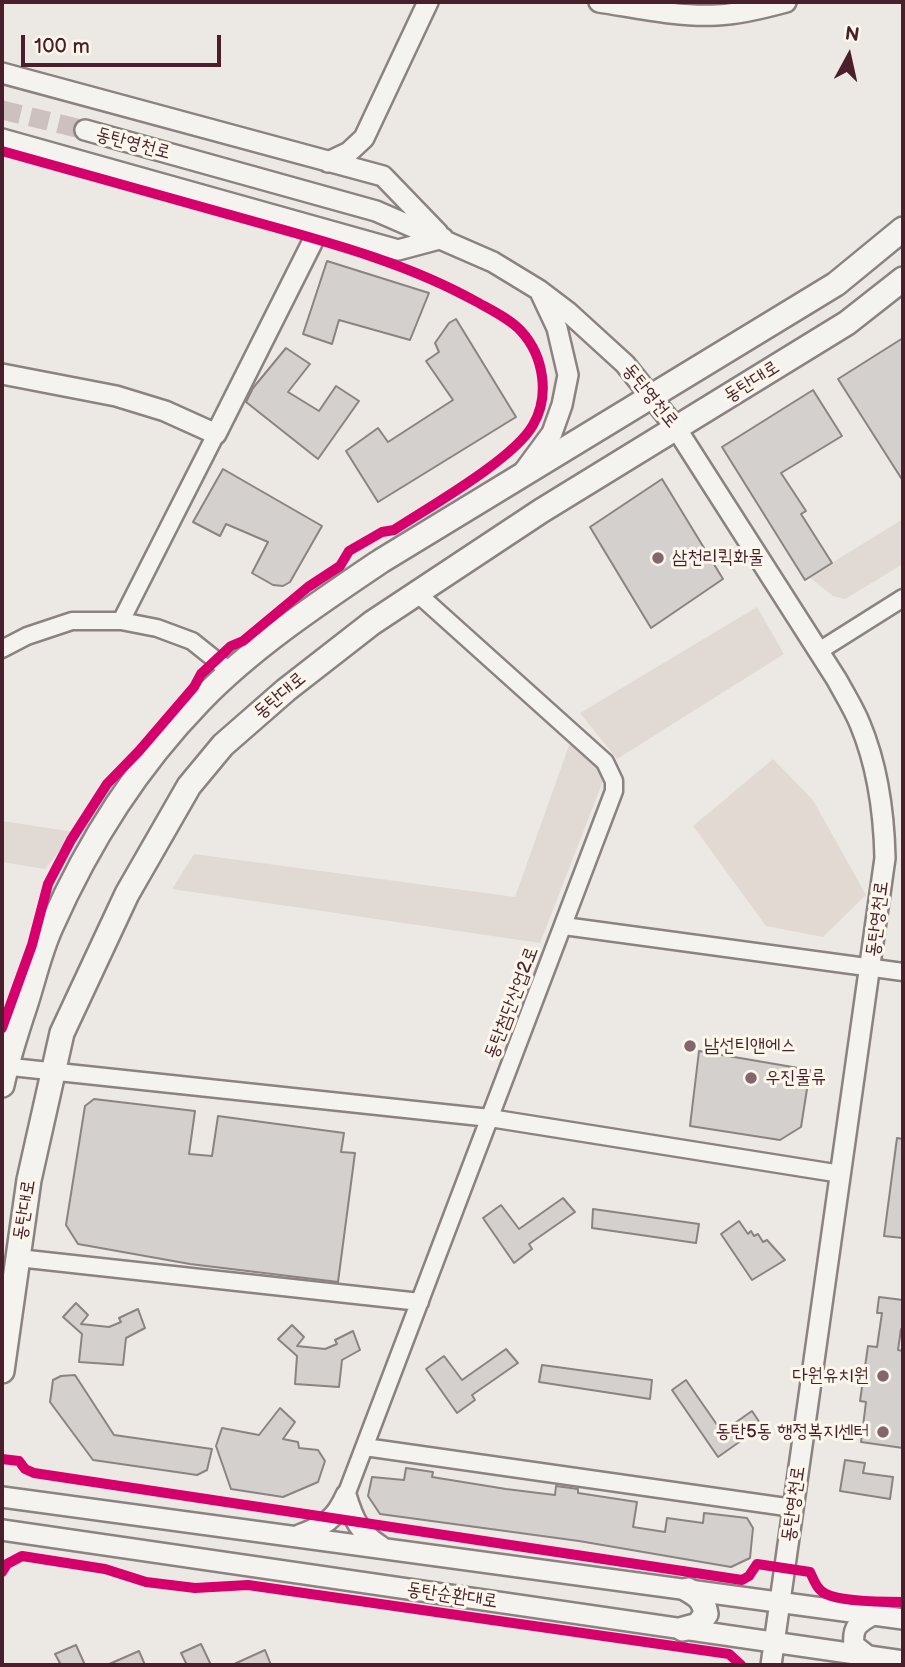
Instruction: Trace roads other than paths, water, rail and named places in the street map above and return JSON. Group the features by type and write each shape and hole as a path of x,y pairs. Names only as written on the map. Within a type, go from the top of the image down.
{"main road":[{"path":"3,1072 50,929 111,814 144,766 201,700 327,597 836,284 903,229"},
{"name":"동탄대로","path":"2,1371 29,1180 62,1032 127,894 190,786 223,745 286,690 372,623 541,511 847,323 903,279"},
{"path":"683,1629 698,1625 706,1614 698,1595 688,1590"}],"street":[{"path":"328,162 349,152 364,138 428,2"},
{"path":"599,2 690,15 719,15 786,2"},
{"path":"2,74 383,176"},
{"name":"동탄영천로","path":"85,130 376,211 493,262 539,290 568,312 625,364 676,428 818,651 860,724 875,770 884,814 885,858 771,1665"},
{"path":"2,139 398,250 443,239 369,160 364,138"},
{"path":"121,621 318,229"},
{"path":"520,476 552,433 562,405 568,375 557,328 539,290"},
{"path":"2,374 116,396 164,411 216,434"},
{"name":"동탄첨단산업2로","path":"346,1495 614,791 611,771 606,762 418,594"},
{"path":"818,651 903,598"},
{"path":"2,649 27,636 72,621 121,621 157,628 192,640 232,673"},
{"path":"564,926 871,969"},
{"name":"동탄영천로","path":"871,969 903,972"},
{"name":"동탄영천로","path":"871,969 903,980"},
{"path":"3,1072 53,1071 490,1118 842,1174"},
{"path":"18,1258 420,1302"},
{"path":"365,1447 793,1508"},
{"path":"298,1536 329,1521 338,1512 346,1495"},
{"path":"346,1495 361,1530 384,1548"},
{"name":"동탄순환대로","path":"2,1497 903,1619"},
{"name":"동탄순환대로","path":"2,1530 903,1661"},
{"path":"868,1656 854,1645 853,1632 858,1623 873,1615"}],"tunnel":[{"path":"2,110 85,130"}],"place":[{"name":"삼천리퀵화물","path":"658,558"},
{"name":"남선티앤에스","path":"690,1046"},
{"name":"우진물류","path":"751,1078"},
{"name":"다원유치원","path":"883,1376"},
{"name":"동탄5동 행정복지센터","path":"883,1432"}]}
